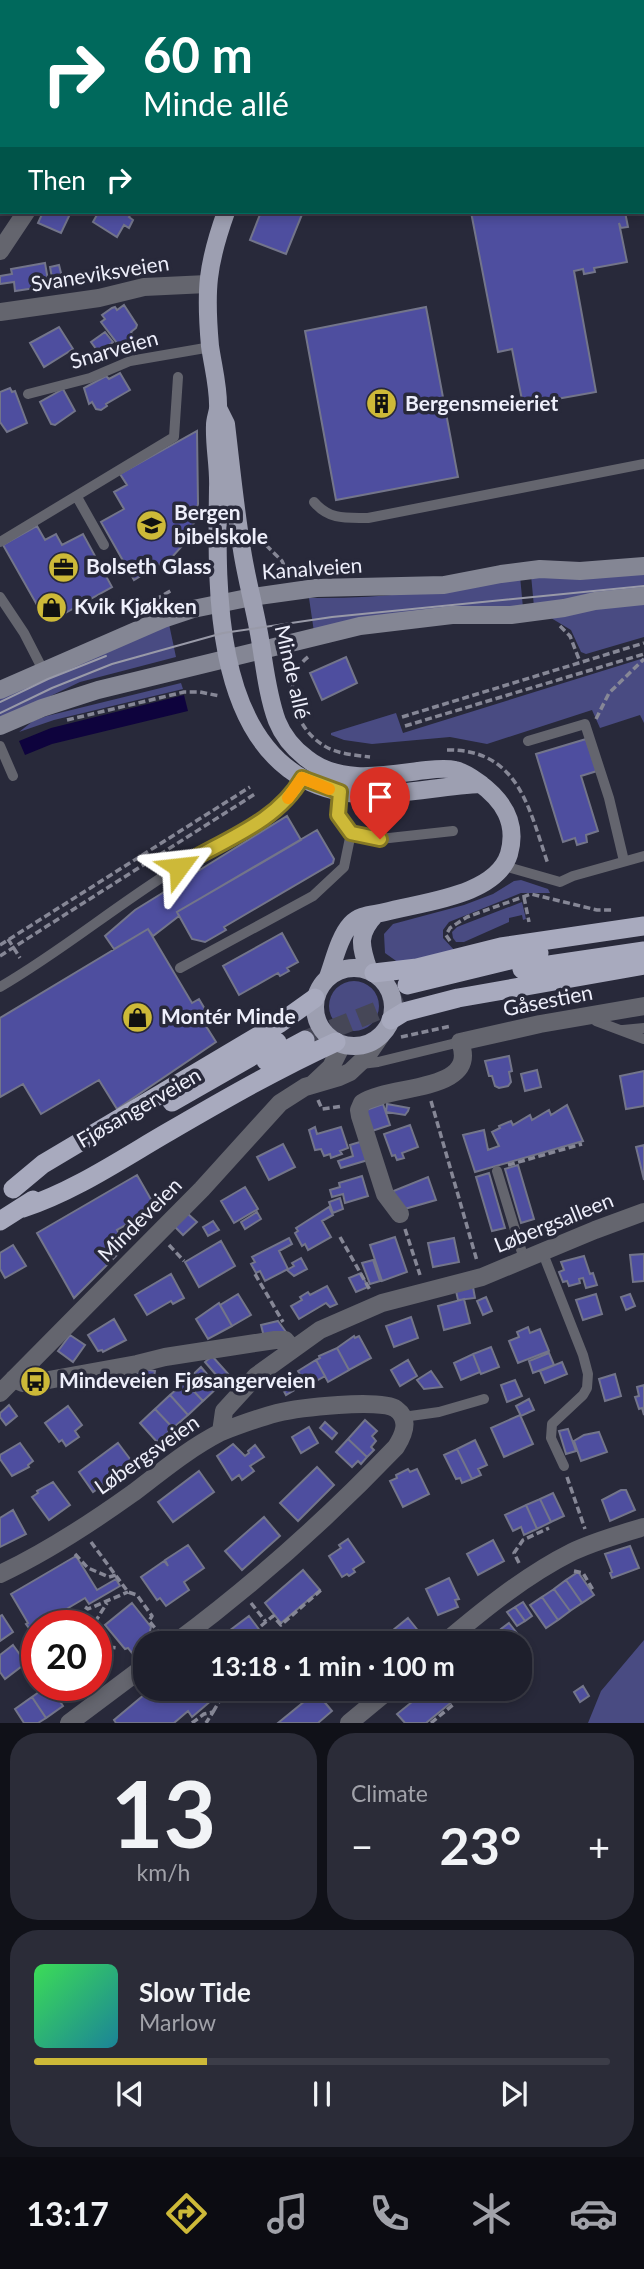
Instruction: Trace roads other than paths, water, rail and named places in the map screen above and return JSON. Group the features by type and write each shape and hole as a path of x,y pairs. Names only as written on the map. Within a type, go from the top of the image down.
{"highway":[{"path":"371,972 418,968 501,947 644,926"},
{"path":"644,939 541,953 410,991 506,972 644,951"},
{"path":"391,1020 404,1012 458,998 644,965"},
{"path":"7,1193 43,1164 279,1023 315,998"},
{"name":"Fjøsangerveien","path":"0,1221 27,1214 53,1184 303,1035 48,1174 7,1193"},
{"path":"27,1214 43,1201 96,1174 268,1074 339,1043"}],"main road":[{"name":"Minde allé","path":"225,214 213,252 207,284 218,408 215,425 218,458 219,604 228,659 237,692 249,720 276,756 302,778 340,792 382,794 481,784"},
{"name":"Minde allé","path":"218,408 226,424 242,549 267,685 285,737 308,760 321,768 358,777 436,769 454,770 467,775 491,790 507,814 511,843 504,866"},
{"name":"Kanalveien","path":"0,690 163,619 252,597 316,588 444,585 540,569 580,571 644,565"},
{"path":"0,726 42,708 98,690 360,626 452,615 502,616 644,596"},
{"path":"328,977 343,969 352,968 371,972 382,980 392,999 391,1020 380,1037 358,1046 339,1043 329,1038 318,1024 315,998 328,977 348,929 359,918 474,888 486,883 504,866"},
{"path":"371,972 363,953 363,933 376,914"}],"street":[{"path":"0,251 25,214"},
{"name":"Svaneviksveien","path":"0,312 99,298 144,287 207,284"},
{"name":"Gåsestien","path":"460,1042 540,1024 644,1006"},
{"path":"316,1091 360,1064 380,1037"},
{"path":"400,1214 385,1194 359,1110 362,1103 377,1096 451,1077 463,1063 460,1042"},
{"path":"316,1091 331,1067 339,1043"},
{"name":"Mindeveien","path":"0,1393 202,1189 258,1115 280,1102 316,1091"},
{"name":"Løbergsalleen","path":"480,1270 524,1259 644,1212"},
{"name":"Løbergsveien","path":"0,1574 72,1534 131,1494 182,1454 221,1432 223,1414 229,1404 256,1376 295,1347 342,1319 480,1270"},
{"path":"14,1379 32,1383 164,1357 275,1340 288,1342 295,1347"},
{"path":"183,1631 234,1599 346,1499 402,1438 405,1427 403,1417 396,1408 385,1405 314,1407 280,1412 221,1432"},
{"path":"458,1631 480,1613 561,1567 597,1542 644,1527"},
{"path":"69,1723 133,1675"},
{"path":"349,1723 376,1701"}],"lane":[{"name":"Snarveien","path":"29,394 90,378 130,360 211,347"},
{"path":"0,542 174,437 178,377"},
{"path":"314,502 323,512 339,518 368,518 644,464"},
{"path":"77,497 104,545"},
{"path":"0,597 24,633 43,670"},
{"path":"528,741 585,724 609,798 624,862"},
{"path":"0,747 13,776"},
{"path":"0,987 59,951 165,875 274,812 294,792 302,778"},
{"path":"340,792 338,815 351,833 380,839 453,831"},
{"path":"180,968 313,896 344,867 351,833"},
{"path":"504,866 560,882 644,856"},
{"path":"593,1015 596,1021 644,1039"},
{"path":"623,1030 644,1028"},
{"path":"360,1064 460,1042"},
{"path":"496,1170 524,1259"},
{"path":"542,1251 588,1374 583,1395 552,1424 551,1438 564,1466"},
{"path":"403,1417 439,1412 484,1399"}],"tunnel":[{"path":"305,1040 412,997"}],"tram line":[{"path":"0,713 112,664 223,633 332,617 644,586"},
{"path":"0,702 106,656"}],"place":[{"name":"Bergensmeieriet","path":"382,404"},
{"name":"Bergen bibelskole","path":"151,525"},
{"name":"Bolseth Glass","path":"63,567"},
{"name":"Kvik Kjøkken","path":"51,607"},
{"name":"Montér Minde","path":"138,1017"},
{"name":"Mindeveien Fjøsangerveien","path":"36,1381"}]}
